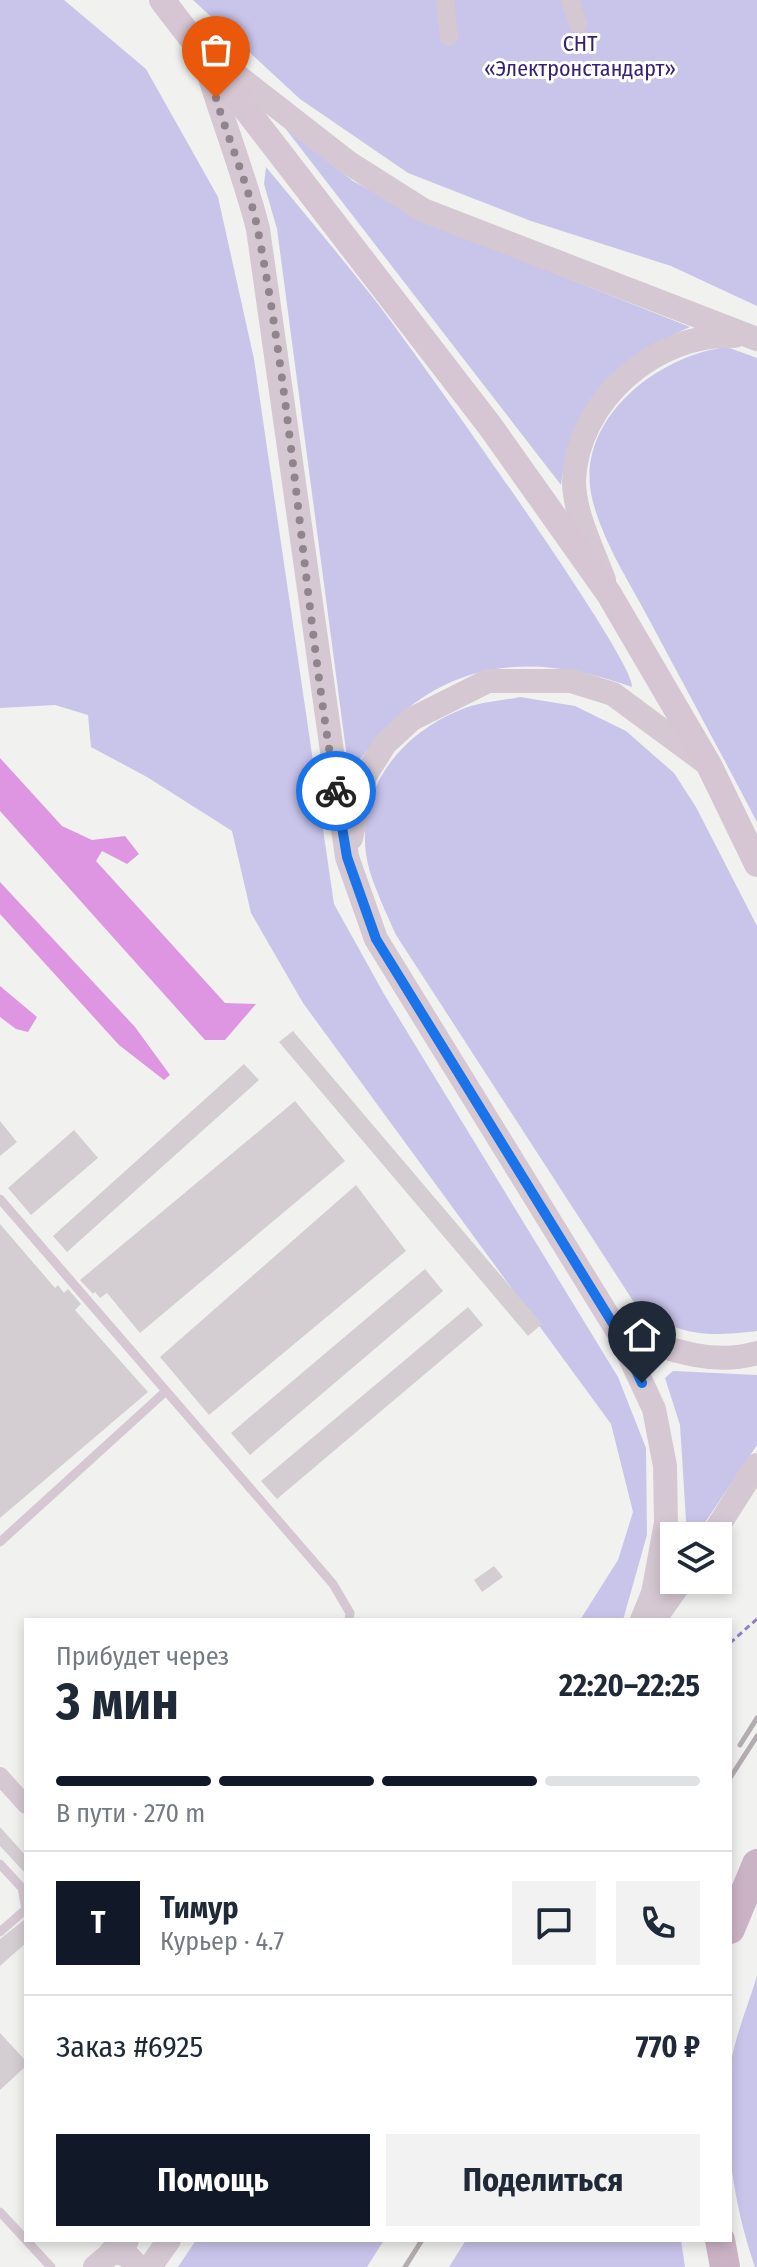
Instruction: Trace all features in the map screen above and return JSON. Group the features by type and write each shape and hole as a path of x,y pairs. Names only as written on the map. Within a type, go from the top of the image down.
{"main road":[{"path":"162,0 490,426 609,594 709,765 757,864"},
{"path":"732,1924 757,1864"},
{"path":"720,2242 725,2267"}],"street":[{"path":"445,0 449,37"},
{"path":"570,0 578,24"},
{"path":"201,49 349,163 423,210 754,338"},
{"path":"201,49 258,229 347,857 376,939 618,1332 654,1409 665,1466 666,1523 653,1593 643,1618"},
{"path":"609,594 576,498 574,481 578,455 593,418 618,384 665,351 705,337 754,338"},
{"path":"347,857 365,776 385,744 412,719 488,681 571,681 613,694 709,765"},
{"path":"618,1332 682,1353 734,1360 757,1353"},
{"path":"721,1522 757,1465"},
{"path":"655,1618 672,1594"},
{"path":"0,1776 24,1803"},
{"path":"150,2267 168,2242"},
{"path":"111,2253 126,2254 138,2267"}],"lane":[{"path":"0,1199 333,1584 350,1613 349,1618"},
{"path":"0,1542 166,1391"},
{"path":"0,1864 22,1888 24,1898"},
{"path":"0,1932 24,1911"},
{"path":"0,2212 24,2238"},
{"path":"28,2242 51,2267"}],"path":[{"path":"732,1641 757,1619"}],"green space":[{"path":"0,0 64,0 146,69 218,197 254,359 334,904 384,994 618,1377 646,1448 647,1535 624,1618 581,1618 618,1560 633,1512 611,1424 303,1003 251,913 232,831 147,777 91,747 88,715 55,705 0,708"},
{"name":"СНТ «Электронстандарт»","path":"193,0 757,0 757,306 671,266 531,221 408,173 300,99"},
{"path":"285,128 353,181 441,228 690,327 639,354 601,386 576,428 561,485"},
{"path":"266,167 378,304 474,437 599,622 624,665 632,687 602,677 542,667 484,671 456,680 402,713 349,773 277,229 264,184"},
{"path":"727,347 757,358 757,822 611,549 593,502 590,473 595,445 607,420 626,398 648,378 673,363"},
{"path":"520,697 575,706 626,731 674,773 696,807 757,926 757,1331 709,1334 683,1330 639,1310 396,935 370,872 365,845 366,820 372,796 397,754 437,721 460,710"},
{"path":"673,1371 757,1375 757,1445 705,1522 686,1522 680,1425 665,1378"},
{"path":"757,1976 757,2267 741,2220 732,2170 732,2059"},
{"path":"195,2242 383,2242 367,2267 178,2267"},
{"path":"465,2242 681,2242 685,2267 449,2267"}],"shaded area":[{"path":"0,758 62,826 92,840 125,836 139,854 127,864 102,851 96,861 225,1003 256,1004 225,1040 205,1040 0,811"},
{"path":"0,882 135,1027 170,1075 164,1080 119,1045 0,914"},
{"path":"0,986 37,1017 28,1032 16,1029 0,1017"}],"building":[{"path":"293,1031 542,1324 528,1336 279,1042"},
{"path":"244,1064 259,1080 67,1252 53,1236"},
{"path":"295,1101 345,1161 140,1333 107,1293 100,1298 80,1280"},
{"path":"0,1121 17,1142 0,1156"},
{"path":"74,1130 98,1158 31,1215 8,1188"},
{"path":"356,1185 406,1251 209,1415 160,1357"},
{"path":"0,1224 55,1288 58,1285 64,1293 68,1289 81,1304 75,1310 148,1392 0,1518"},
{"path":"425,1269 443,1291 250,1455 231,1433"},
{"path":"468,1307 483,1325 277,1499 261,1481"},
{"path":"494,1566 503,1577 482,1592 474,1580"},
{"path":"0,1827 24,1854 24,1872 0,1846"},
{"path":"24,1920 24,1945 0,1966 0,1939"},
{"path":"0,2033 24,2059 24,2068 0,2090"}],"railway":[{"path":"740,1745 757,1718"},
{"path":"732,1775 757,1736"},
{"path":"405,2267 421,2242"}],"way so far":[{"path":"216,98 244,175 258,229 299,502 336,791"}],"route":[{"path":"336,791 347,857 376,939 618,1332 642,1383"}]}
